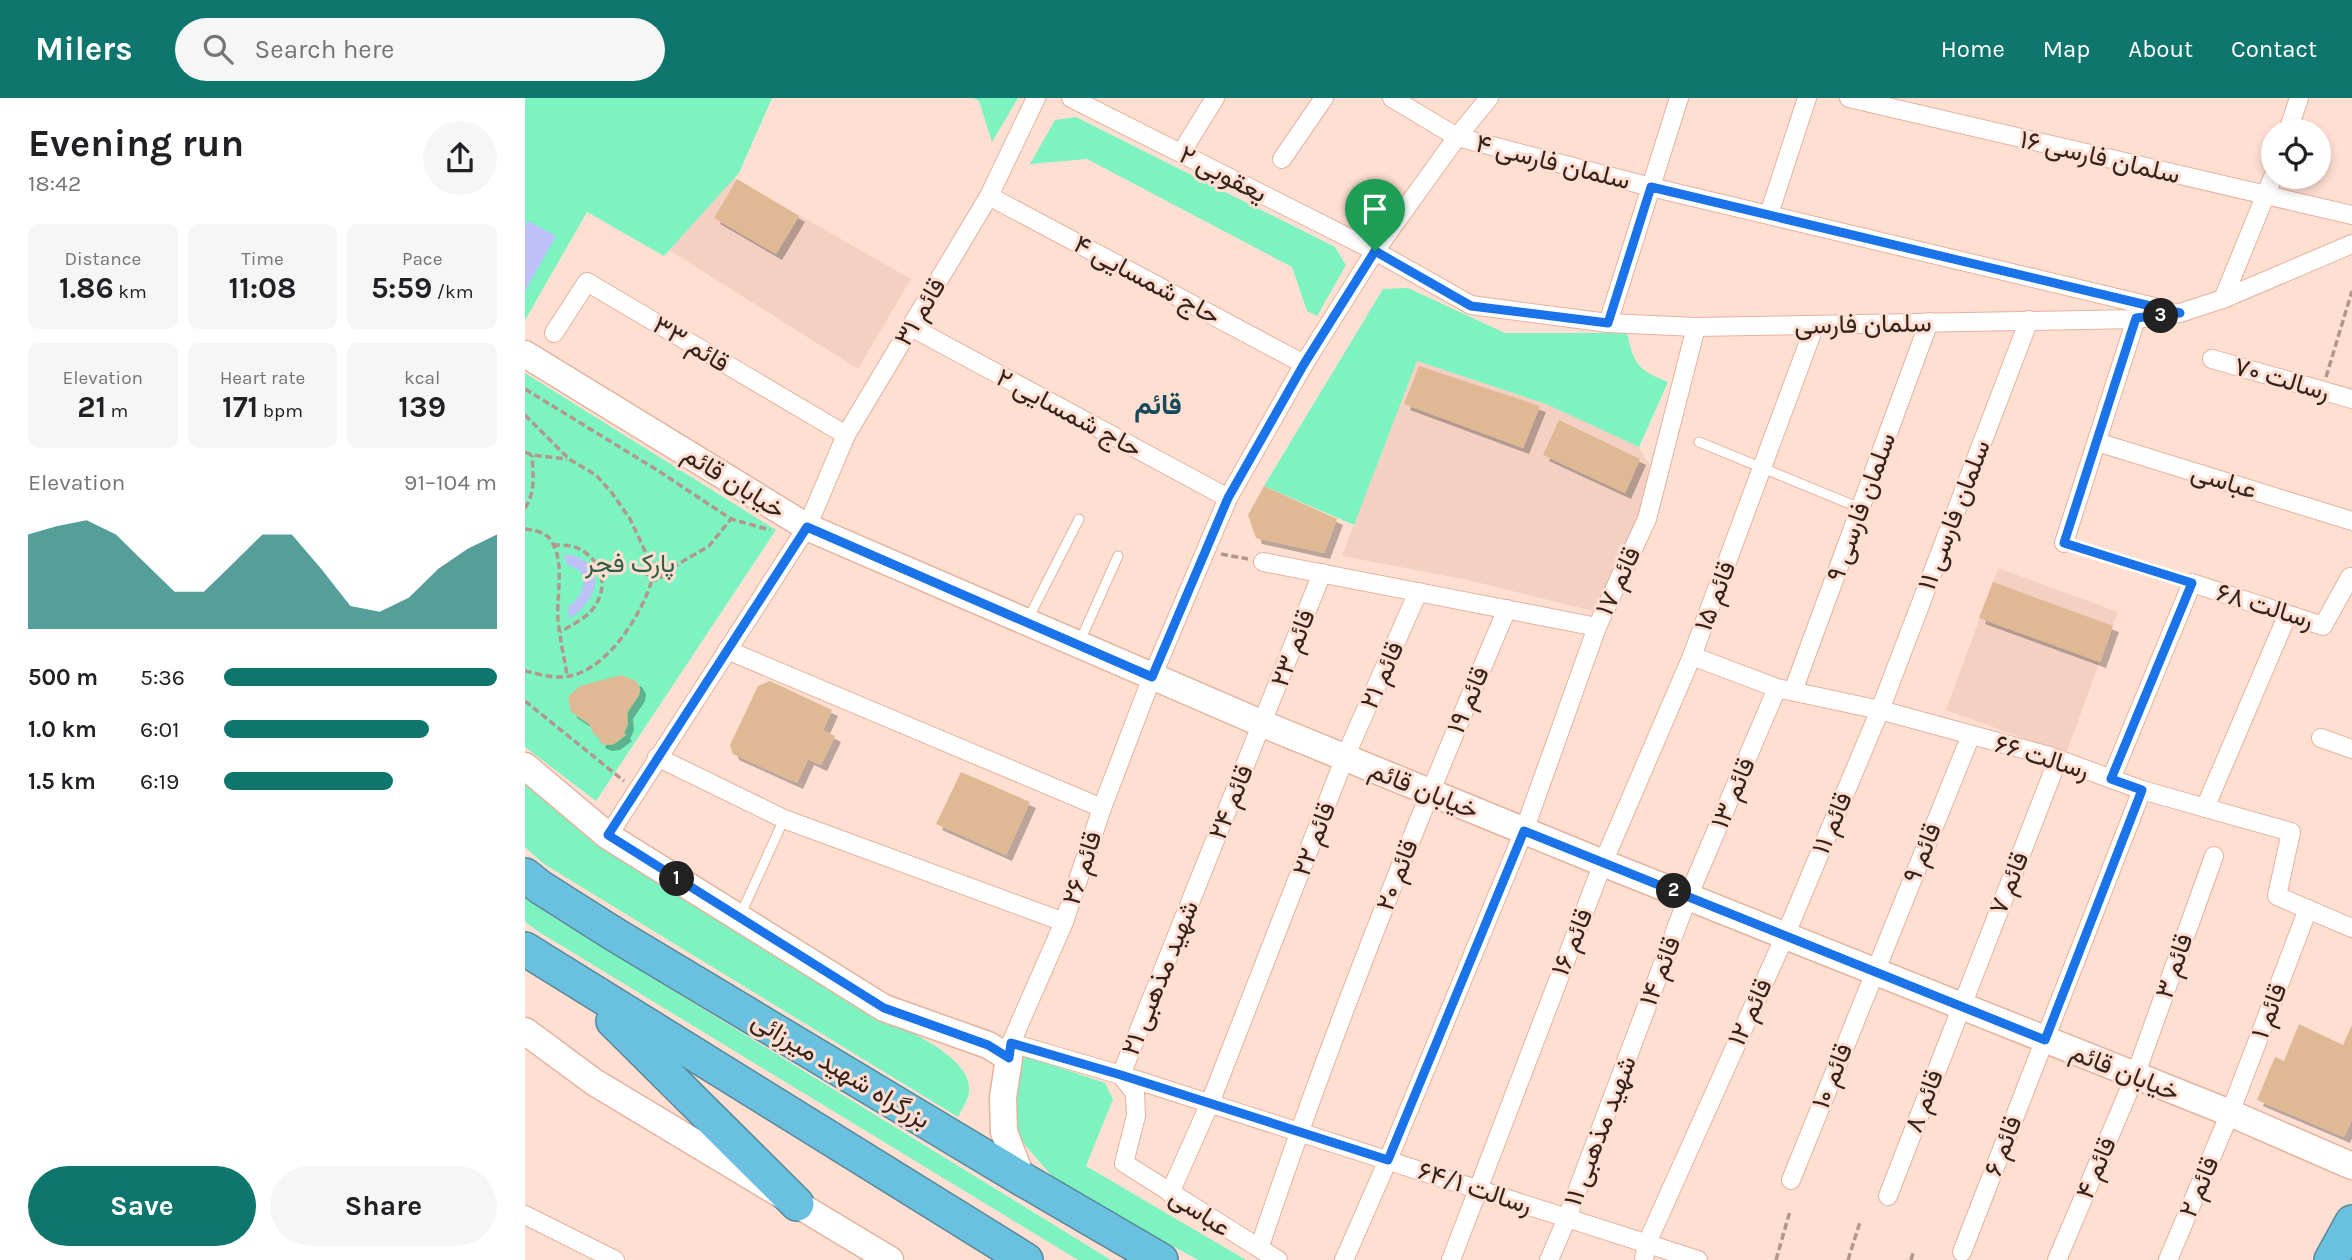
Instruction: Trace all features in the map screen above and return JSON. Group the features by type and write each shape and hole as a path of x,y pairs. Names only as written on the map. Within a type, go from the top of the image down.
{"highway":[{"name":"بزرگراه شهید میرزائی","path":"525,875 614,934 1161,1260"},
{"path":"525,948 566,976 797,1204"},
{"path":"566,976 1026,1260"},
{"path":"2331,1260 2352,1222"}],"street":[{"name":"قائم ۳۱","path":"608,835 807,527 846,435 989,195 1036,98"},
{"name":"یعقوبی ۲","path":"1071,98 1375,251"},
{"path":"1181,153 1215,98"},
{"path":"1282,159 1324,98"},
{"name":"سلمان فارسی ۴","path":"1392,98 1457,137 1651,187 2180,313"},
{"name":"قائم ۲۶","path":"1010,1050 1064,922 1102,808 1152,677 1228,498 1304,364 1375,251 1457,137 1489,98"},
{"path":"1608,323 1679,98"},
{"path":"1769,214 1807,98"},
{"name":"سلمان فارسی ۱۶","path":"1849,98 2352,215"},
{"path":"2292,119 2299,98"},
{"path":"2223,299 2269,189"},
{"name":"حاج شمسایی ۴","path":"989,195 1304,364"},
{"name":"سلمان فارسی","path":"1375,251 1471,306 1608,323 1696,327 2136,318 2180,313 2223,299 2352,244"},
{"name":"قائم ۳۳","path":"555,333 587,282 846,435"},
{"path":"2064,543 2136,318"},
{"name":"سلمان فارسی ۱۱","path":"1880,710 2029,320"},
{"name":"سلمان فارسی ۹","path":"1785,690 1860,508 1929,322"},
{"name":"قائم ۱۵","path":"1603,863 1692,656 1815,325"},
{"name":"حاج شمسایی ۲","path":"911,327 1228,498"},
{"name":"قائم ۱۷","path":"1344,1260 1524,831 1597,627 1647,519 1696,327"},
{"name":"خیابان قائم","path":"525,354 807,527 1077,646 1429,792 2230,1113 2352,1166"},
{"name":"رسالت ۷۰","path":"2212,359 2352,399"},
{"name":"عباسی","path":"2097,442 2352,521"},
{"path":"1263,562 1597,627"},
{"name":"قائم ۲۳","path":"1263,723 1322,573"},
{"name":"رسالت ۶۸","path":"2192,583 2323,626 2350,577 2352,578"},
{"path":"2111,779 2192,583"},
{"name":"قائم ۲۱","path":"1345,757 1418,592"},
{"name":"قائم ۱۹","path":"1429,792 1507,609"},
{"path":"2205,808 2287,616"},
{"path":"727,650 1102,808"},
{"name":"رسالت ۶۶","path":"1692,656 1785,690 1880,710 1971,735 2058,760 2142,790 2291,832 2277,896 2352,928"},
{"name":"قائم ۱۳","path":"1688,897 1785,690"},
{"name":"قائم ۱۱","path":"1785,936 1880,710"},
{"name":"قائم ۲۴","path":"1199,881 1263,723"},
{"name":"قائم ۹","path":"1874,972 1971,735"},
{"path":"2321,738 2352,749"},
{"path":"657,757 784,819 1064,922"},
{"name":"قائم ۲۲","path":"1170,1193 1210,1103 1345,757"},
{"name":"قائم ۷","path":"1961,1006 2058,760"},
{"path":"525,766 608,835 884,1008 988,1045 1010,1050 1003,1098 1004,1132 1022,1179"},
{"name":"قائم ۶","path":"1962,1252 2142,790"},
{"name":"قائم ۲۰","path":"1262,1240 1298,1132 1429,792"},
{"name":"قائم ۳","path":"2135,1076 2214,856"},
{"name":"قائم ۱۶","path":"1451,1260 1603,863"},
{"name":"شهید مذهبی ۲۱","path":"1121,1075 1199,881"},
{"name":"قائم ۱۴","path":"1632,1045 1688,897"},
{"name":"قائم ۱","path":"2230,1113 2308,909"},
{"name":"قائم ۱۲","path":"1646,1252 1715,1087 1785,936"},
{"name":"قائم ۱۰","path":"1791,1180 1874,972"},
{"name":"قائم ۸","path":"1888,1196 1961,1006"},
{"path":"525,1031 594,1082 890,1260"},
{"name":"شهید مذهبی ۱۱","path":"1549,1260 1632,1045"},
{"name":"رسالت ۶۴/۱","path":"1010,1050 1121,1075 1567,1217 1646,1252 1698,1260"},
{"name":"عباسی","path":"1121,1075 1135,1093 1136,1116 1123,1163 1278,1260"},
{"name":"قائم ۴","path":"2057,1260 2135,1076"},
{"name":"قائم ۲","path":"2168,1260 2230,1113"},
{"path":"525,1215 615,1260"}],"lane":[{"path":"1699,442 1860,508"},
{"path":"1026,623 1079,519"},
{"path":"2064,543 2192,583"},
{"path":"1077,646 1118,556"},
{"path":"740,918 784,819"}],"path":[{"path":"2322,390 2352,291"},
{"path":"525,389 731,519 765,531 807,527"},
{"path":"525,415 569,459 596,475 613,494 630,519 652,566"},
{"path":"525,452 569,459"},
{"path":"525,508 531,499 533,485 532,455"},
{"path":"652,580 661,578 663,573 709,546 731,519"},
{"path":"525,528 549,537 553,545 559,566 557,602 567,675"},
{"path":"553,545 573,546 590,556 601,572 603,590 594,608 560,632"},
{"path":"1205,551 1263,562"},
{"path":"652,566 661,567 663,573"},
{"path":"525,671 559,678 591,669 635,621 648,595 652,580 648,573 652,566"},
{"path":"525,701 635,791"},
{"path":"1776,1260 1790,1212"},
{"path":"1848,1260 1860,1222"},
{"path":"1911,1260 1914,1250"}],"shaded area":[{"path":"734,178 911,279 858,369 669,250"},
{"path":"1417,361 1546,404 1639,447 1650,466 1640,516 1597,612 1468,580 1342,556"},
{"path":"1998,568 2118,612 2066,754 1946,710"}],"green space":[{"path":"525,98 772,98 739,173 664,256 587,212 525,320"},
{"path":"973,98 1018,98 992,142 979,101"},
{"path":"1076,117 1335,247 1346,265 1317,316 1307,311 1292,267 1087,159 1030,164 1055,120"},
{"path":"1408,288 1505,333 1627,333 1639,365 1650,374 1668,382 1639,447 1546,404 1417,361 1354,525 1264,486 1383,289"},
{"name":"پارک فجر","path":"525,373 776,530 596,801 525,747"},
{"path":"525,784 599,847 943,1051 963,1071 969,1084 968,1097 958,1117 544,864 525,847"},
{"path":"525,896 547,913 1111,1260 1078,1260 539,932 525,922"},
{"path":"1025,1056 1105,1083 1113,1099 1086,1166 1246,1260 1198,1260 1057,1182 1024,1144 1016,1129 1012,1081"}],"water":[{"path":"528,221 556,236 525,291 525,227"},
{"path":"564,554 589,564 595,581 588,601 569,619 568,607 579,596 584,584 581,572 567,565"}],"building":[{"path":"737,179 799,216 776,254 714,218"},
{"path":"1419,366 1540,406 1523,448 1404,404"},
{"path":"1559,420 1640,459 1625,493 1543,455"},
{"path":"1264,486 1337,519 1324,553 1256,538 1248,515"},
{"path":"1993,582 2113,626 2100,662 1979,618"},
{"path":"621,675 636,681 640,688 639,695 627,713 626,735 614,744 606,745 599,742 600,739 589,724 571,712 568,697 580,686"},
{"path":"770,681 832,710 823,730 835,736 821,765 808,759 797,783 733,754 730,745 758,686"},
{"path":"961,772 1030,802 1006,855 936,824"},
{"path":"2299,1024 2343,1045 2352,1025 2352,1120 2344,1137 2257,1100 2275,1057 2284,1061"}],"district":[{"name":"قائم","path":"1158,404"}],"route":[{"path":"1651,187 2180,313 2136,318 2064,543 2192,583 2111,779 2142,790 2045,1040 1524,831 1388,1160 1011,1043 1009,1058 988,1045 884,1008 608,835 807,527 1152,677 1228,498 1304,364 1375,251 1471,306 1608,323 1651,187"}]}
